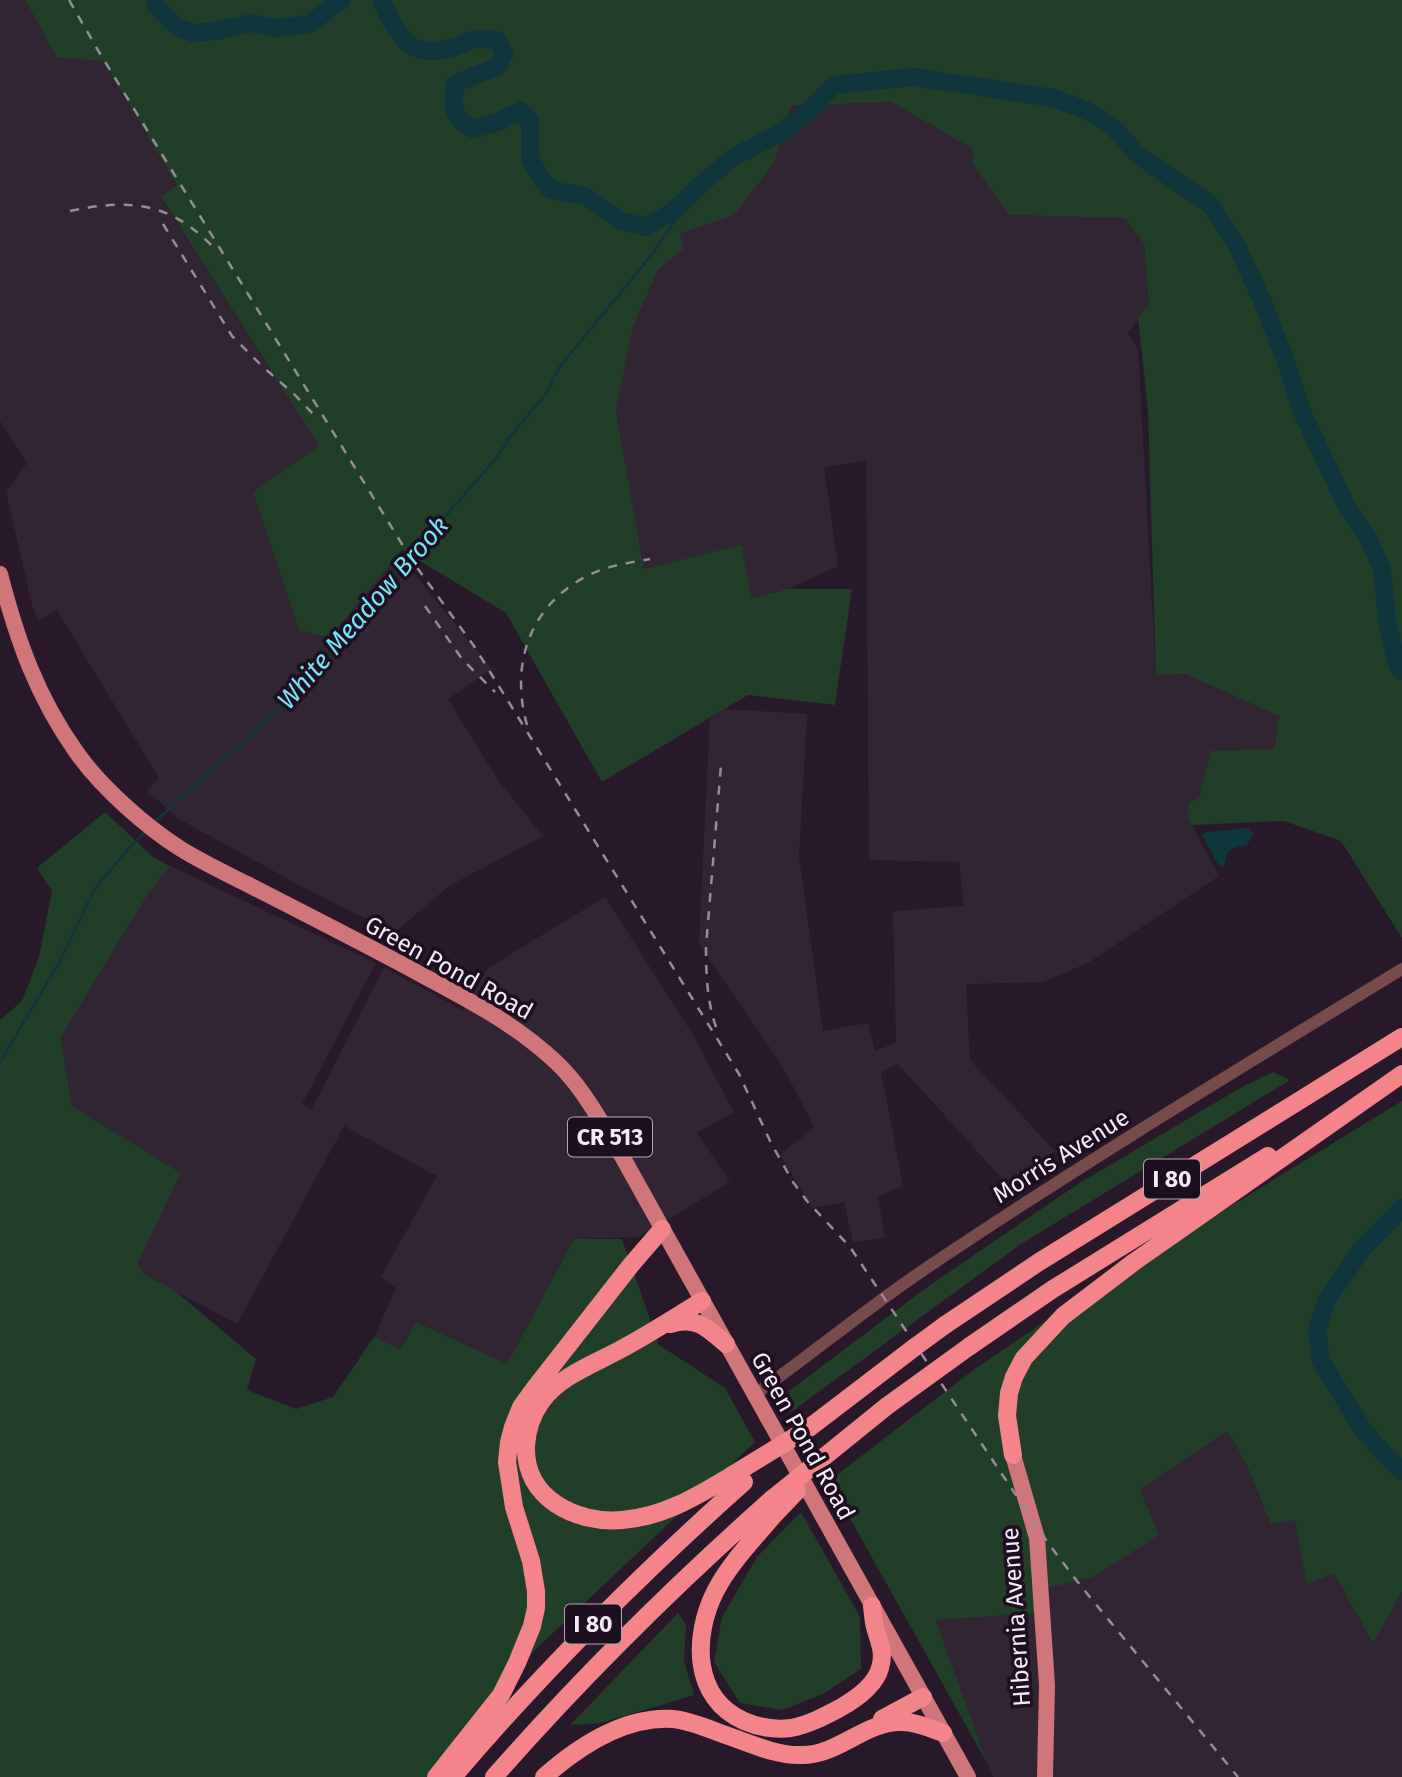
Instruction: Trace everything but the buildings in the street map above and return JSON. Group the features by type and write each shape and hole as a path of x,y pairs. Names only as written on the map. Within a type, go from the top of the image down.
{"highway":[{"name":"I 80","path":"453,1777 570,1647 739,1478 945,1325 1084,1233 1402,1037"},
{"path":"1013,1455 1007,1416 1014,1377 1024,1359 1063,1315 1402,1074"},
{"name":"I 80","path":"494,1777 612,1649 700,1564 773,1508 856,1430 970,1346 1083,1270 1402,1074"},
{"path":"436,1777 501,1695 532,1626 536,1599 531,1560 514,1507 506,1462 513,1427 521,1407 662,1229"},
{"path":"702,1301 567,1378 542,1400 529,1423 527,1465 536,1486 552,1502 586,1518 604,1521 642,1517 680,1504 739,1478"},
{"path":"654,1330 683,1321 693,1322 703,1324 726,1344"},
{"path":"773,1508 716,1591 705,1616 700,1644 702,1668 710,1690 721,1706 736,1717 753,1724 790,1728 828,1714 850,1702 868,1688 881,1666 883,1653 874,1625 872,1606"},
{"path":"869,1730 878,1721 923,1697"},
{"path":"544,1777 592,1741 645,1720 673,1719 769,1750 799,1756 819,1754 832,1749 882,1724 914,1723 943,1733"}],"main road":[{"name":"Green Pond Road","path":"0,575 33,679 77,754 132,811 180,849 496,1015 533,1041 558,1064 590,1102 968,1777"},
{"name":"Hibernia Avenue","path":"1013,1455 1037,1538 1047,1685 1045,1777"}],"street":[{"name":"Morris Avenue","path":"754,1395 914,1277 1049,1187 1402,969"}],"shaded area":[{"path":"0,0 25,0 57,58 103,61 177,185 161,198 319,446 330,638 397,553 492,669 448,699 498,780 543,836 449,886 394,933 179,819 147,791 159,778 57,610 38,621 6,492 27,463 0,421"},
{"path":"25,0 1402,0 1402,938 1341,841 1284,821 1191,825 1188,818 1189,803 1199,797 1211,751 1274,749 1279,716 1185,674 1156,675 1148,411 1138,318 1149,304 1144,244 1125,218 1009,215 972,163 973,149 891,102 791,106 774,163 734,215 680,234 683,249 658,270 633,327 616,411 644,569 741,545 752,598 788,589 852,589 835,705 748,695 602,782 506,613 402,550 329,638 299,630 253,492 319,446 161,197 177,185 103,61 57,58"},
{"path":"891,102 973,149 1009,215 1125,218 1144,243 1149,304 1128,333 1138,349 1156,675 1185,674 1279,715 1274,749 1211,752 1199,798 1188,818 1219,876 1088,963 1043,982 966,984 970,1060 1055,1151 1007,1184 898,1064 881,1072 903,1186 878,1196 885,1238 853,1242 844,1202 812,1208 780,1155 814,1127 783,1067 699,944 710,718 724,709 807,714 799,856 823,1031 868,1023 875,1051 896,1043 893,911 964,906 959,862 869,860 866,461 824,467 838,566 788,589 752,598 741,546 644,569 616,411 633,327 658,270 683,249 679,234 774,163 791,106"},
{"path":"105,812 153,857 170,866 145,899 61,1037 72,1106 181,1173 138,1263 145,1275 174,1290 256,1359 247,1390 296,1409 333,1397 374,1337 401,1349 416,1322 507,1364 574,1239 622,1239 659,1345 725,1388 755,1442 537,1648 426,1777 0,1777 0,1020 22,1001 39,957 52,891 37,868"},
{"path":"1248,828 1254,834 1246,846 1229,851 1224,868 1218,864 1202,835 1207,832"},
{"path":"170,866 376,963 302,1104 316,1112 312,1109 384,967 463,1011 488,968 605,897 693,1035 734,1112 697,1133 730,1182 639,1237 574,1239 507,1365 416,1322 401,1349 374,1337 396,1288 381,1277 437,1176 344,1126 237,1324 145,1275 138,1263 181,1173 72,1107 61,1037 145,899"},
{"path":"1273,1072 1290,1080 1021,1244 791,1412 789,1391 930,1285 1078,1184 1240,1088"},
{"path":"1402,1101 1402,1592 1373,1643 1334,1573 1307,1584 1295,1520 1271,1524 1246,1465 1227,1432 1140,1490 1159,1535 1093,1577 1045,1589 1047,1613 936,1620 987,1763 829,1481 972,1371 1069,1305"},
{"path":"1228,1432 1242,1454 1261,1503 1295,1520 1334,1572 1373,1642 1402,1592 1402,1777 994,1777 936,1620 1047,1613 1045,1589 1140,1490"},
{"path":"801,1512 860,1617 861,1669 823,1694 782,1710 740,1703 714,1662 722,1617 757,1557"},
{"path":"678,1613 686,1625 684,1661 694,1695 601,1723 570,1725"}],"waterway":[{"path":"155,0 156,6 177,27 193,33 251,23 276,28 309,24 342,0"},
{"path":"381,0 400,35 416,48 439,51 476,39 498,41 504,54 498,66 455,84 454,105 460,120 473,129 520,111 530,120 530,158 551,190 585,196 621,221 646,227 672,212 732,158 784,131 834,85 913,77 1053,98 1088,111 1113,127 1139,156 1211,205 1238,248 1264,305 1302,412 1348,509 1368,538 1382,569 1387,621 1397,664 1402,671"},
{"name":"White Meadow Brook","path":"154,823 302,689 403,565 498,456 509,438 548,391 558,369 653,253 697,188"},
{"name":"White Meadow Brook","path":"0,1062 59,963 94,890 145,832"},
{"path":"1402,1208 1362,1249 1327,1300 1317,1330 1321,1361 1363,1430 1402,1471"}],"railway":[{"path":"69,0 413,562 474,646 739,1074 771,1143 793,1182 850,1247 1048,1543 1238,1777"},
{"path":"70,211 110,205 146,207 179,219 211,245"},
{"path":"163,224 232,336 314,415"},
{"path":"527,725 522,703 523,659 538,621 567,589 587,576 609,567 650,559"},
{"path":"425,606 462,659 495,692"},
{"path":"716,1027 708,987 706,947 721,765"}]}
